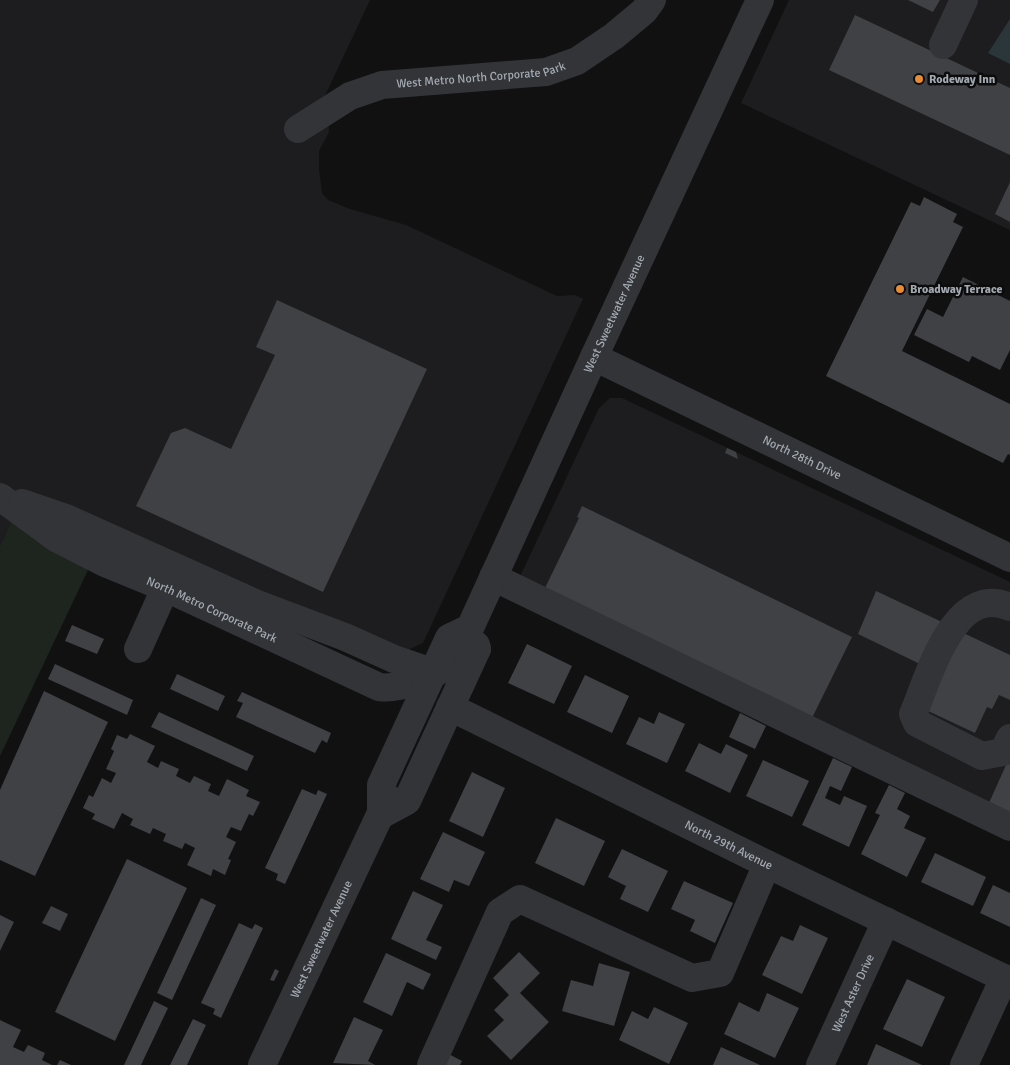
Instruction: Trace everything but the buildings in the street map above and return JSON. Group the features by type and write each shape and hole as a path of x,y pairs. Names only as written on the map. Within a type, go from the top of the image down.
{"street":[{"name":"West Metro North Corporate Park","path":"298,129 350,96 382,85 546,72 577,62 614,36 644,11 652,0"},
{"name":"West Sweetwater Avenue","path":"381,815 407,801 450,707 493,577 760,0"},
{"path":"943,45 964,0"},
{"name":"North 28th Drive","path":"594,357 1010,558"},
{"name":"North Metro Corporate Park","path":"0,496 56,538 105,563 170,577 379,687 392,689 408,685 432,672"},
{"path":"138,649 170,577"},
{"path":"493,577 1010,827"},
{"path":"1010,607 1001,603 976,605 961,616 948,634 913,714 917,723 982,756 1003,752 1010,738"},
{"name":"West Sweetwater Avenue","path":"262,1065 381,815 381,785 417,716 432,672 448,638 474,639"},
{"path":"417,716 450,707 432,672"},
{"name":"North 29th Avenue","path":"450,707 767,864 1007,979"},
{"path":"431,1065 500,912 520,899 692,978 720,973 767,864"},
{"name":"West Aster Drive","path":"820,1065 886,921"},
{"path":"964,1065 1007,979"}],"shaded area":[{"path":"0,0 370,0 322,102 328,114 329,132 319,151 322,193 328,200 350,209 406,225 557,296 575,295 583,299 423,643 408,650 13,518 0,546"},
{"path":"789,0 1010,0 1010,230 741,103"},
{"path":"1010,19 1010,64 988,53"},
{"path":"610,398 622,398 1010,582 1010,816 517,583 599,408"},
{"path":"13,518 88,570 0,756 0,546"}],"place":[{"name":"Rodeway Inn","path":"919,79"},
{"name":"Broadway Terrace","path":"900,289"}]}
